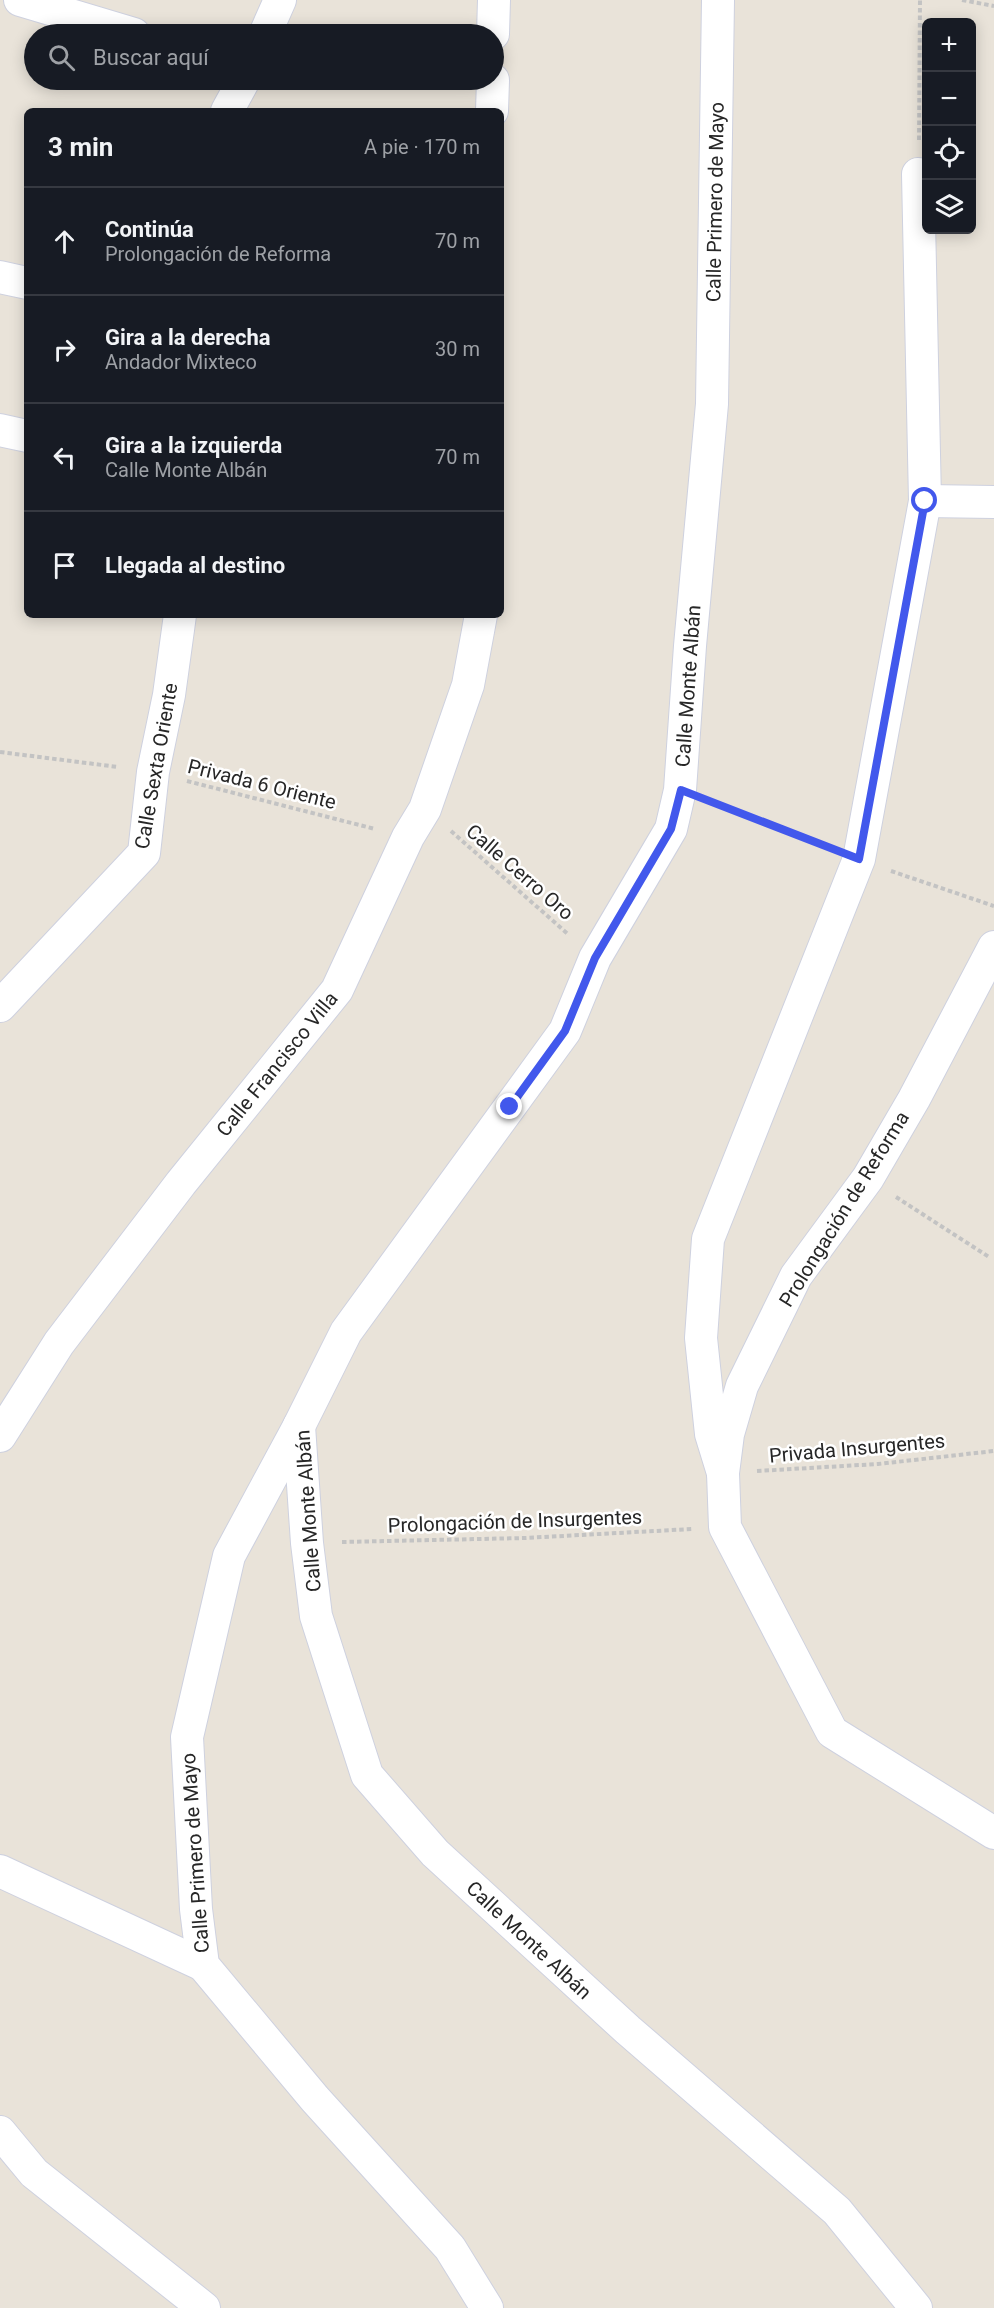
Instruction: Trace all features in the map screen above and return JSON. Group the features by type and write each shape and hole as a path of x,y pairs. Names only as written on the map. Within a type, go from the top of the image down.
{"street":[{"path":"20,0 100,24"},
{"path":"269,24 280,0"},
{"path":"493,24 494,0"},
{"name":"Calle Primero de Mayo","path":"712,404 718,0"},
{"path":"229,108 239,90"},
{"path":"492,108 493,90"},
{"path":"723,1473 711,1434 701,1338 708,1239 859,859 925,501 918,174"},
{"path":"0,277 24,282"},
{"name":"Calle Monte Albán","path":"712,404 690,646 681,790 671,829 595,958 565,1031 346,1332 299,1426 307,1543 316,1616 367,1775 443,1861 627,2030 837,2211 916,2308"},
{"path":"0,430 24,435"},
{"path":"925,501 994,502"},
{"name":"Calle Sexta Oriente","path":"0,1006 144,853 153,772 169,695 180,618"},
{"name":"Calle Francisco Villa","path":"0,1436 58,1343 181,1183 337,990 408,837 425,808 468,685 480,618"},
{"name":"Prolongación de Reforma","path":"994,947 914,1099 868,1178 796,1276 747,1376 728,1434 723,1473 725,1527 832,1732 994,1833"},
{"name":"Calle Primero de Mayo","path":"299,1426 229,1556 187,1737 196,1909 203,1965 315,2099 450,2248 487,2308"},
{"path":"0,1871 203,1965"},
{"path":"0,2132 34,2173 204,2308"}],"path":[{"path":"918,174 920,0"},
{"path":"962,0 994,6"},
{"name":"Privada 6 Oriente","path":"0,752 153,772 408,837"},
{"path":"681,790 859,859 994,906"},
{"name":"Calle Cerro Oro","path":"425,808 595,958"},
{"path":"868,1178 989,1257"},
{"name":"Privada Insurgentes","path":"723,1473 878,1464 994,1451"},
{"name":"Prolongación de Insurgentes","path":"307,1543 525,1538 725,1527"}],"route":[{"path":"510,1107 565,1031 595,958 671,829 681,790 859,859 925,501"}]}
